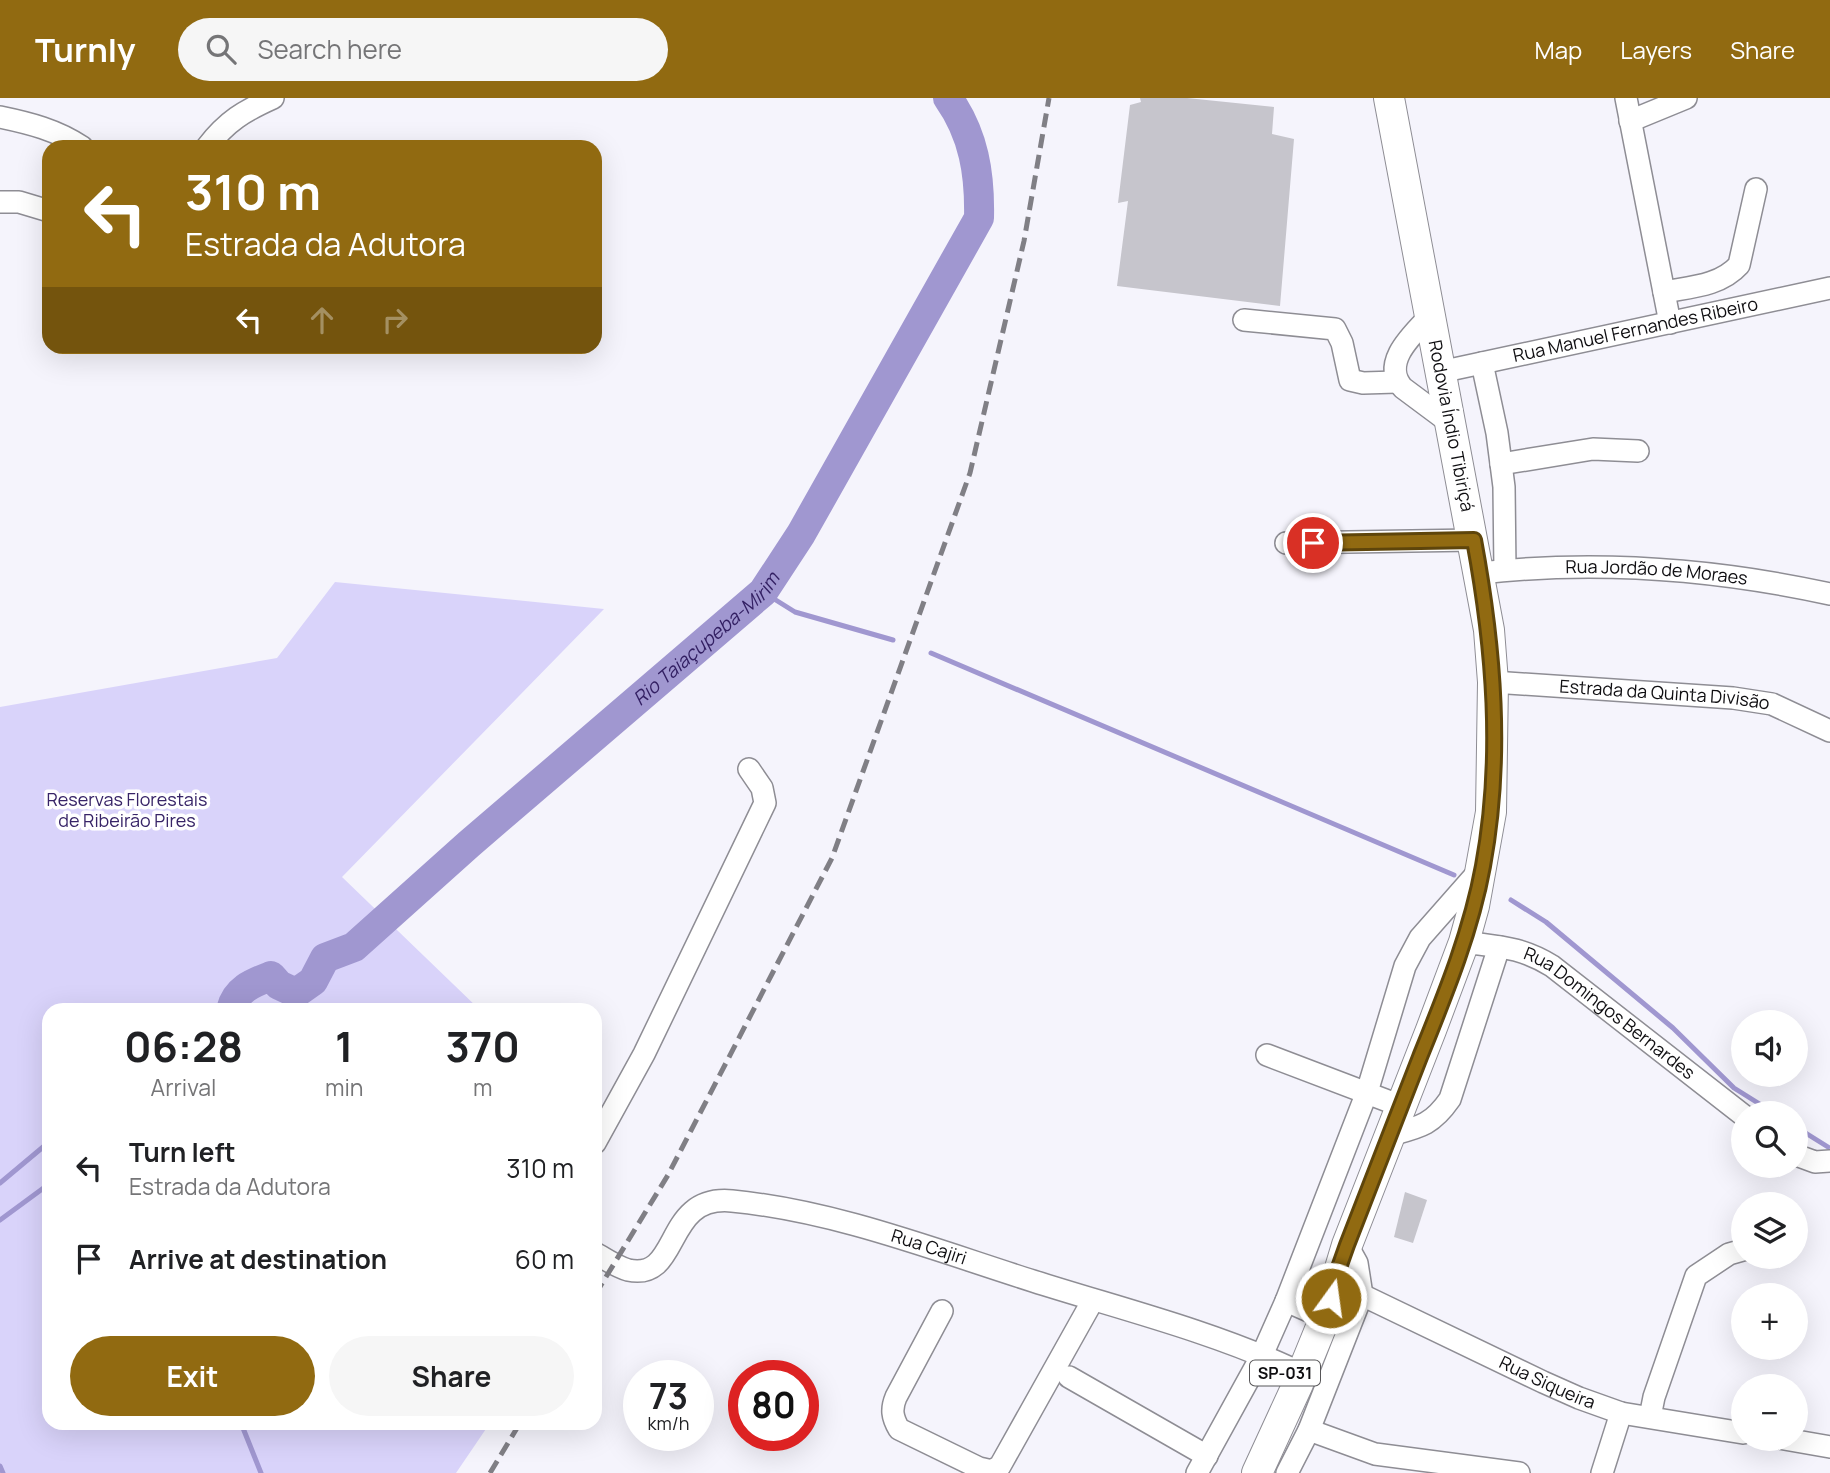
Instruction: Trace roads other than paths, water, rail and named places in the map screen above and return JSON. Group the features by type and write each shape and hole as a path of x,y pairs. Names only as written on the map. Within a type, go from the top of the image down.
{"highway":[{"name":"Rodovia Índio Tibiriçá","path":"1257,1473 1326,1315 1347,1245 1464,942 1483,866 1491,812 1493,682 1489,631 1492,571 1474,540 1389,98"},
{"name":"Rodovia Índio Tibiriçá","path":"1237,1473 1275,1361 1299,1306 1336,1276"}],"street":[{"path":"213,140 223,127 249,108 273,98"},
{"path":"1626,98 1670,323"},
{"path":"1630,121 1686,98"},
{"path":"0,117 30,123 71,140"},
{"path":"1664,292 1719,281 1731,274 1739,265 1756,189"},
{"path":"0,202 19,202 42,209"},
{"name":"Rua Manuel Fernandes Ribeiro","path":"1440,372 1830,288"},
{"path":"1430,316 1401,351 1396,363 1397,382 1450,423"},
{"path":"1244,320 1327,326 1335,329 1342,342 1350,380 1363,383 1397,382"},
{"path":"1482,363 1497,433 1504,487 1492,571"},
{"path":"1501,464 1593,449 1638,451"},
{"path":"1286,543 1474,540"},
{"name":"Rua Jordão de Moraes","path":"1492,571 1587,566 1665,569 1759,580 1830,594"},
{"name":"Estrada da Quinta Divisão","path":"1493,682 1733,698 1772,704 1830,731"},
{"path":"602,1130 644,1054 765,803 762,788 749,769"},
{"path":"1299,1306 1405,966 1420,938 1483,866"},
{"name":"Rua Domingos Bernardes","path":"1464,942 1531,953 1552,966 1731,1106"},
{"path":"1390,1135 1424,1126 1439,1115 1450,1099 1499,947"},
{"path":"1267,1055 1401,1105"},
{"path":"1808,1159 1830,1161"},
{"name":"Rua Cajiri","path":"602,1257 625,1270 647,1269 664,1256 686,1216 694,1209 715,1200 731,1201 807,1214 875,1231 1275,1361"},
{"path":"1287,1473 1309,1430 1362,1294 1356,1263 1347,1245"},
{"path":"1650,1417 1654,1397 1696,1276 1731,1254"},
{"name":"Rua Siqueira","path":"1362,1294 1543,1382 1621,1413 1731,1431"},
{"path":"942,1311 896,1397 893,1406 895,1422 900,1429 979,1468 992,1471 1000,1466 1093,1300"},
{"path":"1069,1377 1202,1465 1275,1361"},
{"path":"1601,1473 1621,1413"},
{"path":"1309,1430 1380,1464 1520,1473"},
{"path":"1808,1441 1829,1443"}],"waterway":[{"name":"Rio Taiaçupeba-Mirim","path":"233,1003 241,992 252,984 271,976 279,985 296,993 313,981 325,958 354,947 469,844 763,592 801,534 979,218 974,155 964,126 948,98"},
{"path":"763,592 795,612 893,640"},
{"path":"931,653 1454,875"},
{"path":"1511,900 1546,922 1673,1028 1734,1088 1755,1101"},
{"path":"1808,1134 1828,1147"},
{"path":"0,1183 42,1148"},
{"path":"0,1220 42,1189"},
{"path":"244,1430 261,1473"},
{"path":"0,1466 3,1473"}],"railway":[{"path":"602,1283 668,1175 832,858 970,473 1024,241 1049,98"},
{"path":"490,1473 516,1430"}],"park label":[{"name":"Reservas Florestais de Ribeirão Pires","path":"127,810"}]}
